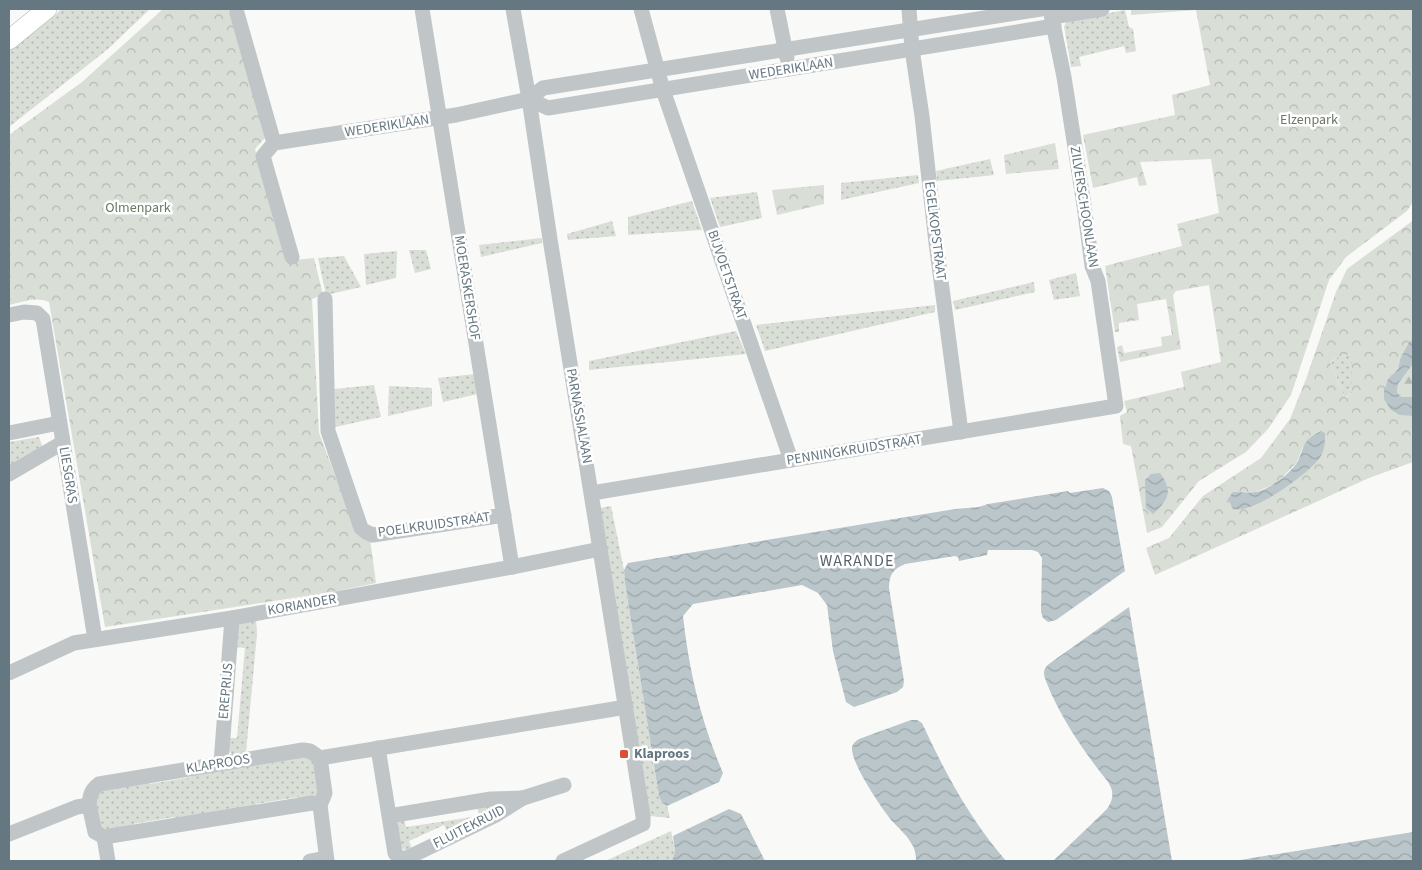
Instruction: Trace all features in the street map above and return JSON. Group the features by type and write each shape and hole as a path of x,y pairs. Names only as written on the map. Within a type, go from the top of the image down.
{"main road":[{"path":"9,40 47,9"}],"street":[{"name":"MOERASKERSHOF","path":"422,9 512,567"},
{"name":"PARNASSIALAAN","path":"513,9 592,493 642,807 643,824 563,861"},
{"name":"BIJVOETSTRAAT","path":"641,9 659,69 663,90 791,460"},
{"path":"777,9 789,69"},
{"name":"EGELKOPSTRAAT","path":"909,9 912,49 961,432"},
{"name":"WEDERIKLAAN","path":"274,144 440,118 529,99 543,88 659,69 912,30 1102,9"},
{"path":"237,13 274,144 263,156 292,257"},
{"name":"WEDERIKLAAN","path":"529,99 548,108 663,90 912,49 1049,15"},
{"name":"ZILVERSCHOONLAAN","path":"1049,15 1064,77 1092,266 1098,281 1116,406"},
{"name":"POELKRUIDSTRAAT","path":"325,299 328,431 361,528 373,534 504,515"},
{"name":"LIESGRAS","path":"9,315 24,312 37,313 43,319 94,639"},
{"name":"PENNINGKRUIDSTRAAT","path":"592,493 1116,406"},
{"path":"9,433 59,424"},
{"path":"9,474 62,443"},
{"name":"KORIANDER","path":"9,673 74,643 232,618 600,549"},
{"name":"EREPRIJS","path":"220,763 232,618"},
{"name":"KLAPROOS","path":"89,805 90,794 93,788 99,784 303,750 310,751 320,758 626,707"},
{"name":"FLUITEKRUID","path":"378,748 396,853 400,858 407,858 496,815 523,798 564,785"},
{"path":"310,861 326,860 320,805 325,793 320,758"},
{"name":"FLUITEKRUID","path":"389,816 491,799 523,798"},
{"path":"9,834 77,806 89,805 95,832 104,837 312,803 320,805"},
{"path":"104,837 108,861"}],"green space":[{"path":"62,9 150,9 108,49 9,127 9,50"},
{"name":"Olmenpark","path":"163,9 238,9 265,138 255,149 286,261 314,258 323,295 312,299 319,433 356,530 363,538 370,539 376,583 332,592 105,627 49,302 34,300 9,305 9,135 82,82"},
{"name":"Elzenpark","path":"1131,9 1413,9 1413,202 1407,211 1346,257 1329,280 1291,395 1268,429 1246,452 1199,481 1162,527 1147,533 1131,446 1123,444 1120,416 1127,412 1124,401 1184,387 1181,372 1221,362 1209,285 1176,291 1173,295 1181,349 1120,362 1117,347 1122,345 1124,353 1162,346 1161,337 1172,335 1166,299 1137,304 1139,320 1119,323 1119,332 1115,332 1105,266 1182,246 1177,224 1219,213 1211,159 1140,162 1147,185 1139,186 1137,177 1093,188 1083,135 1175,115 1172,95 1210,85 1196,10 1131,15"},
{"path":"1125,10 1129,27 1133,29 1136,51 1126,53 1124,46 1079,57 1081,66 1071,67 1064,26 1067,21"},
{"path":"1055,143 1059,169 1006,174 1004,155"},
{"path":"990,159 994,175 937,181 936,171"},
{"path":"918,175 919,183 841,200 841,183"},
{"path":"824,185 824,204 777,215 772,190"},
{"path":"757,192 762,218 720,227 710,198"},
{"path":"692,201 702,230 628,235 628,217"},
{"path":"1413,218 1413,339 1409,342 1400,359 1398,369 1388,379 1391,410 1399,415 1413,416 1413,462 1369,478 1155,575 1146,548 1169,538 1203,496 1261,458 1290,419 1336,292 1347,269 1411,222","holes":["1352,354 1352,393 1346,398 1330,363 1335,358","1303,446 1302,473 1288,486 1228,499 1242,492 1256,492 1278,482 1297,462"]},
{"path":"612,221 616,236 568,240 567,234"},
{"path":"542,238 542,243 481,257 479,245"},
{"path":"409,250 426,250 431,269 415,273"},
{"path":"397,251 396,278 366,285 364,254"},
{"path":"344,256 361,287 326,295 318,258"},
{"path":"1076,273 1080,296 1054,300 1049,280"},
{"path":"1034,282 1035,292 955,310 953,301"},
{"path":"935,305 935,312 765,351 756,325"},
{"path":"736,331 746,354 589,370 589,361"},
{"path":"1352,354 1352,393 1345,398 1330,364 1335,358"},
{"path":"1413,364 1413,397 1402,397 1397,393 1398,384"},
{"path":"475,374 478,394 443,402 438,378"},
{"path":"374,385 381,417 335,427 334,389"},
{"path":"389,386 432,388 432,406 388,416"},
{"path":"39,437 43,448 9,467 9,442"},
{"path":"611,506 624,570 659,796 662,803 667,806 670,818 650,816 600,508"},
{"path":"256,619 257,634 246,752 232,754 228,750 227,738 237,738 245,648 235,647 238,625 242,621"},
{"path":"304,754 313,759 318,780 317,794 311,799 299,801 298,797 256,804 257,808 175,821 174,817 133,824 134,828 102,830 94,802 100,789 149,780 150,784 191,777 191,773"},
{"path":"495,805 496,807 448,833 444,825 409,841 412,849 407,851 401,848 397,825 399,821 404,819 406,827 479,816 477,807"},
{"path":"671,831 675,851 672,861 605,861"}],"water":[{"path":"1413,339 1413,364 1398,384 1397,393 1402,397 1413,397 1413,416 1399,415 1391,410 1384,399 1384,391 1388,379 1398,369 1400,359 1409,342"},
{"path":"1321,431 1325,433 1324,449 1319,459 1303,474 1266,500 1242,509 1233,509 1228,499 1233,492 1257,492 1274,484 1295,466 1308,440"},
{"path":"1160,473 1168,490 1163,504 1153,514 1146,508 1145,480 1151,474"},
{"path":"1103,488 1109,491 1112,497 1125,571 1056,620 1048,622 1043,618 1041,612 1042,558 1038,552 1032,550 988,550 987,555 959,561 958,557 955,556 901,566 892,573 889,588 904,681 903,687 897,692 854,707 846,702 833,651 827,605 818,593 802,585 693,604 683,616 689,657 702,715 723,773 719,782 667,806 662,803 659,796 625,583 624,570 628,563 1068,491 1070,493"},
{"path":"1129,607 1172,861 1053,861 1107,809 1112,795 1108,782 1083,749 1062,715 1050,691 1044,671 1050,663"},
{"path":"911,720 917,720 922,723 959,795 981,829 1006,861 916,861 914,849 909,840 882,808 861,774 856,764 852,747 859,739"},
{"path":"729,809 741,814 765,861 672,861 675,851 673,836"},
{"path":"1413,832 1413,861 1234,861"}],"place":[{"name":"Klaproos","path":"624,754"}],"district":[{"name":"WARANDE","path":"857,561"}]}
